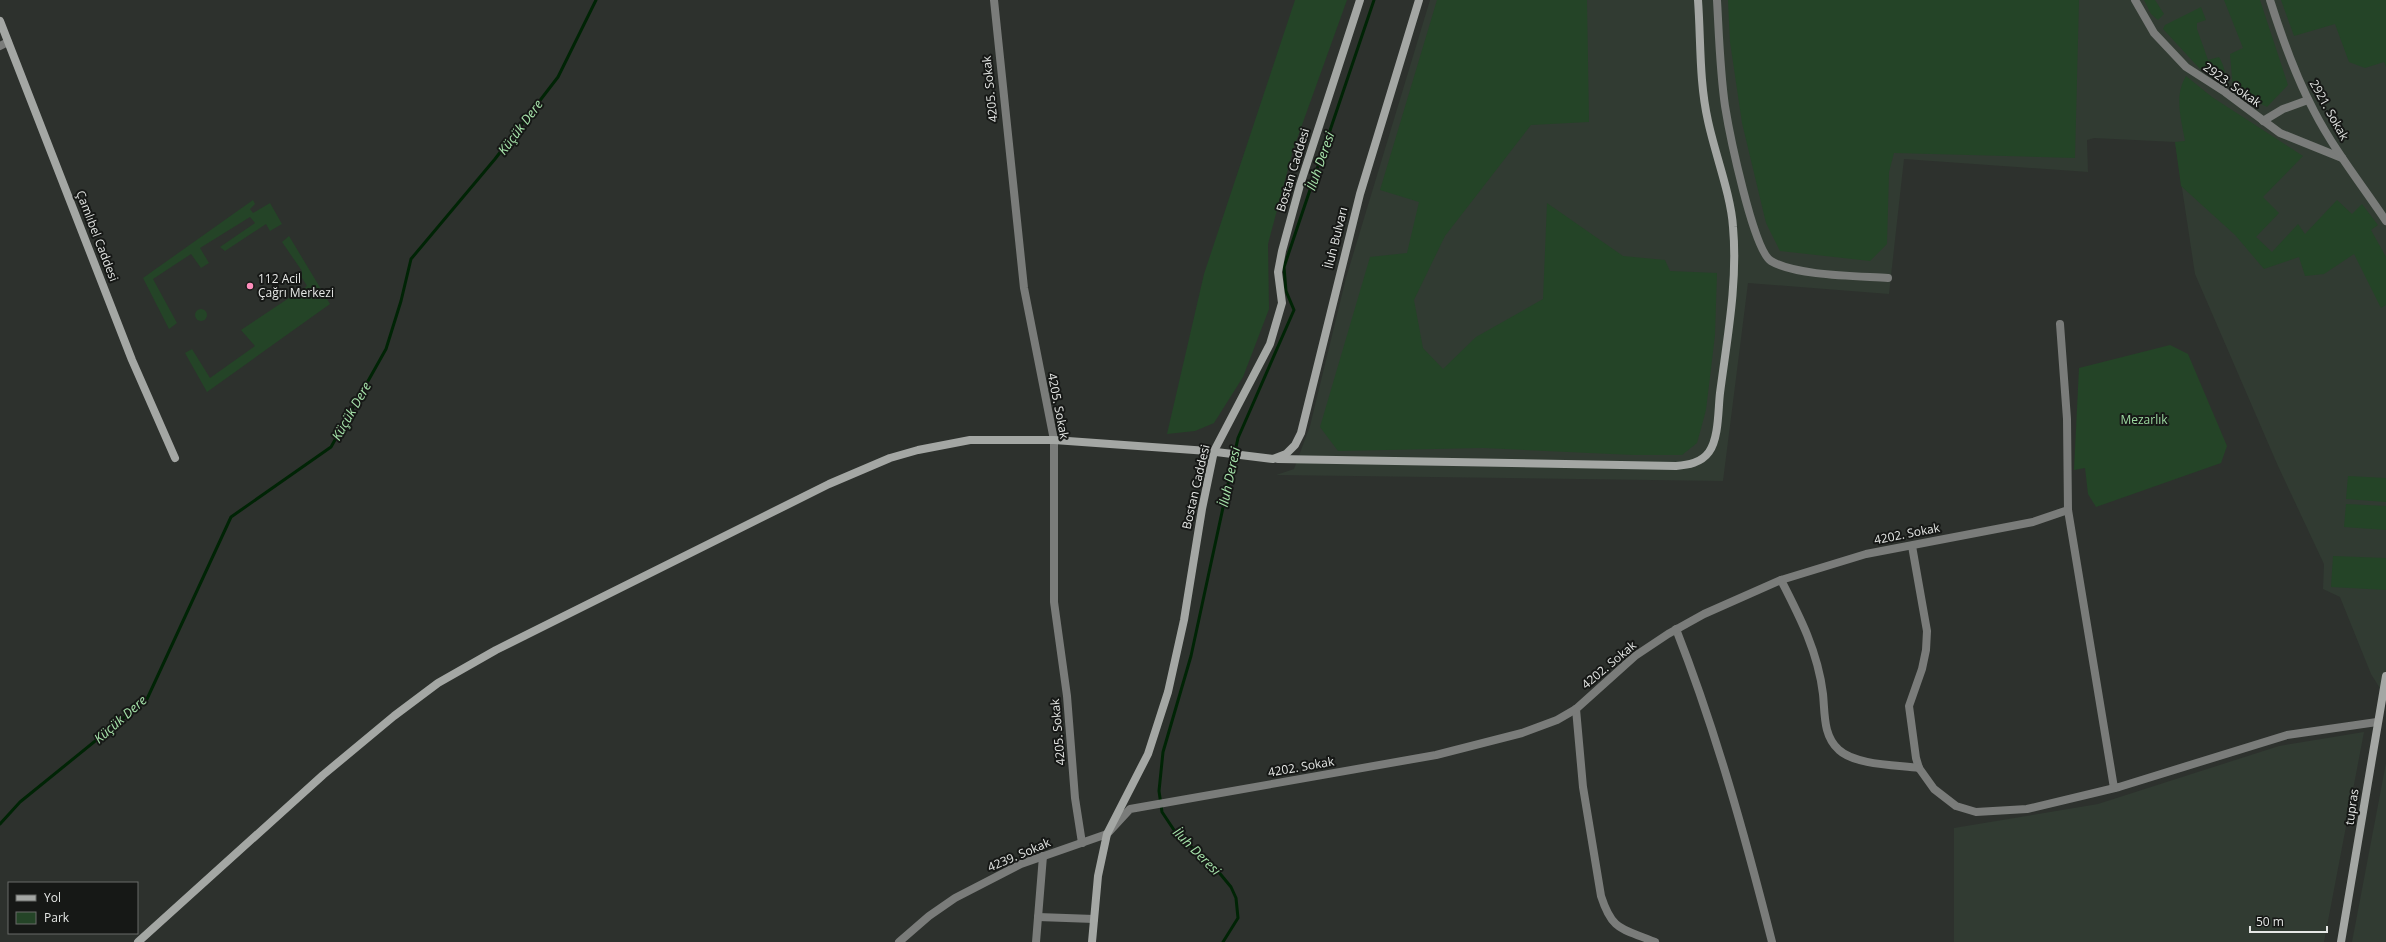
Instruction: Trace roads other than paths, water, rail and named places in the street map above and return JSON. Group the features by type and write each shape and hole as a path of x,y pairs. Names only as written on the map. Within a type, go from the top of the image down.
{"street":[{"name":"4205. Sokak","path":"994,0 1024,288 1054,440 1054,602 1067,696 1075,798 1082,843"},
{"name":"Bostan Caddesi","path":"1092,942 1098,876 1107,834 1148,754 1168,692 1184,620 1202,508 1218,452 1270,344 1282,303 1278,272 1282,251 1300,186 1360,0"},
{"name":"İluh Bulvarı","path":"1273,459 1286,454 1295,445 1301,433 1360,194 1419,0"},
{"path":"138,942 323,775 394,716 438,683 496,650 828,484 890,458 918,450 970,440 1054,440 1218,452 1273,459 1676,466 1690,465 1705,456 1712,445 1718,410 1733,283 1735,243 1733,224 1708,121 1701,80 1701,46 1698,0"},
{"path":"1717,0 1726,113 1750,213 1764,253 1774,262 1794,269 1888,278"},
{"name":"2923. Sokak","path":"2135,0 2154,33 2186,68 2225,92 2280,133 2342,158"},
{"name":"2921. Sokak","path":"2270,0 2292,67 2308,100 2342,158 2386,221"},
{"name":"Çamlıbel Caddesi","path":"0,22 132,360 175,458"},
{"path":"0,46 8,42"},
{"path":"2263,121 2283,109 2308,100"},
{"path":"2060,324 2067,419 2068,510 2114,788"},
{"name":"4202. Sokak","path":"1154,805 1436,755 1522,733 1557,720 1576,708 1635,656 1676,629 1704,614 1781,580 1866,554 2033,522 2068,510"},
{"path":"1912,546 1926,631 1926,650 1922,669 1909,706 1919,768 1945,799 1956,806 1976,812 2028,809 2114,788 2287,735 2377,722"},
{"path":"1781,580 1806,630 1818,662 1825,722 1831,741 1840,752 1857,760 1919,768"},
{"path":"1676,629 1702,695 1748,846 1772,942"},
{"name":"tupras","path":"2341,942 2355,867 2377,722 2386,676"},
{"path":"1576,708 1583,787 1601,896 1606,912 1620,930 1655,942"},
{"name":"4239. Sokak","path":"899,942 928,916 955,898 1021,864 1107,834 1130,809 1154,805"},
{"path":"1036,942 1043,856"},
{"path":"1038,917 1094,919"}],"waterway":[{"name":"Küçük Dere","path":"0,824 20,802 147,699 231,517 331,447 386,349 401,301 411,259 495,159 558,77 596,0"},
{"name":"İluh Deresi","path":"1223,942 1238,918 1236,898 1231,887 1217,870 1176,833 1162,812 1159,791 1163,752 1191,656 1238,438 1294,310 1286,291 1284,267 1374,0"}],"place":[{"name":"112 Acil Çağrı Merkezi","path":"250,286"}],"park label":[{"name":"Mezarlık","path":"2144,420"}]}
